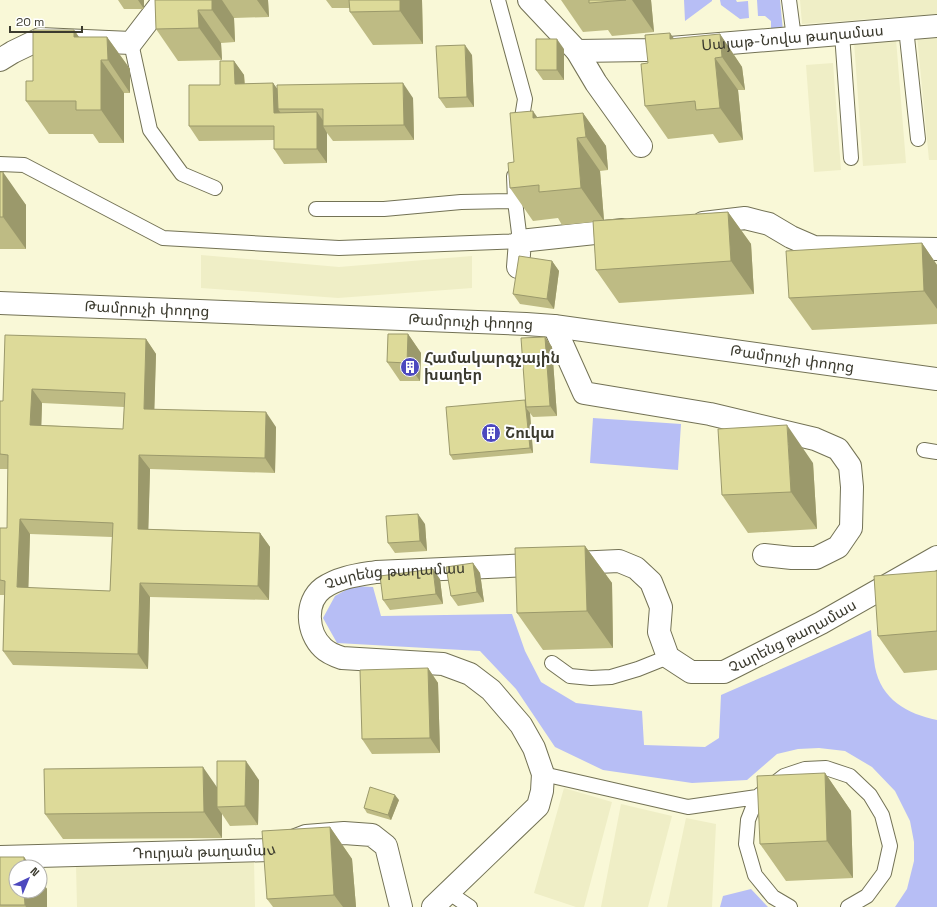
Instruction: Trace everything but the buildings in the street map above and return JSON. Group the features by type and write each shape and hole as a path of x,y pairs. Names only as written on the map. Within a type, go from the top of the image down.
{"street":[{"path":"0,60 40,39 131,43 164,0"},
{"path":"529,0 577,51 596,83 641,146"},
{"name":"Սայաթ-Նովա թաղամաս","path":"577,51 646,50 937,26"},
{"path":"683,224 745,218 769,224 814,247 937,249"},
{"path":"518,267 520,241 644,228"},
{"name":"Թամրուչի փողոց","path":"0,303 446,320 554,326 937,379"},
{"path":"554,326 584,393 710,414 815,439 838,449 850,466 852,487 851,528 838,547 816,558 792,558 764,555"},
{"name":"Չարենց թաղամաս","path":"433,907 538,806 542,791 543,774 534,748 521,725 490,690 470,674 443,664 342,658 323,648 314,635 310,623 310,613 314,600 322,589 335,581 376,572 619,560 636,568 651,582 661,607 659,632 668,657 691,672 724,672 821,623 937,557"},
{"name":"Դուրյան թաղամաս","path":"0,857 270,850 306,836 344,833 372,835 386,846 402,907"}],"lane":[{"path":"498,0 525,98 519,142"},
{"path":"789,0 794,38"},
{"path":"906,28 918,139"},
{"path":"842,34 851,158"},
{"path":"131,43 150,130 182,174 214,188"},
{"path":"0,164 24,165 163,238 339,248 520,241 515,202 514,178 516,164"},
{"path":"316,209 384,210 461,202 515,202"},
{"path":"552,663 570,676 591,678 611,677 638,669 668,657"},
{"path":"543,774 688,807 757,797 784,776 805,769 826,768 850,776 870,795 882,815 890,846 884,873 867,896 848,907"},
{"path":"757,797 748,820 746,844 755,874 773,897 790,907"},
{"path":"448,892 470,907"}],"shaded area":[{"path":"684,0 712,0 712,1 685,21"},
{"path":"720,0 736,0 737,2 748,1 749,18 740,19 721,5"},
{"path":"757,0 780,0 783,31 771,31 771,21 765,16 758,16"},
{"path":"800,0 937,0 937,14 802,24"},
{"path":"937,34 937,160 929,160 917,36"},
{"path":"896,39 906,163 863,166 854,42"},
{"path":"833,63 841,170 814,172 806,65"},
{"path":"201,255 339,267 472,256 472,288 338,298 201,288"},
{"path":"593,418 681,424 678,470 590,463"},
{"path":"353,586 373,587 381,616 512,614 525,651 541,682 576,703 642,711 644,745 705,747 719,738 721,695 871,630 875,667 883,688 889,696 906,709 916,714 937,720 937,907 895,907 907,889 914,861 914,842 910,821 895,791 872,767 845,751 819,748 798,749 777,754 747,780 692,783 603,770 555,747 516,689 480,651 337,643 323,618 335,596"},
{"path":"564,788 612,802 584,907 576,907 534,893"},
{"path":"621,804 672,816 648,907 601,907"},
{"path":"686,818 716,824 712,907 667,907"},
{"path":"254,861 255,907 77,907 76,865"},
{"path":"751,889 768,907 720,907 723,896"}],"place":[{"name":"Համակարգչային խաղեր","path":"410,367"},
{"name":"Շուկա","path":"491,433"}]}
